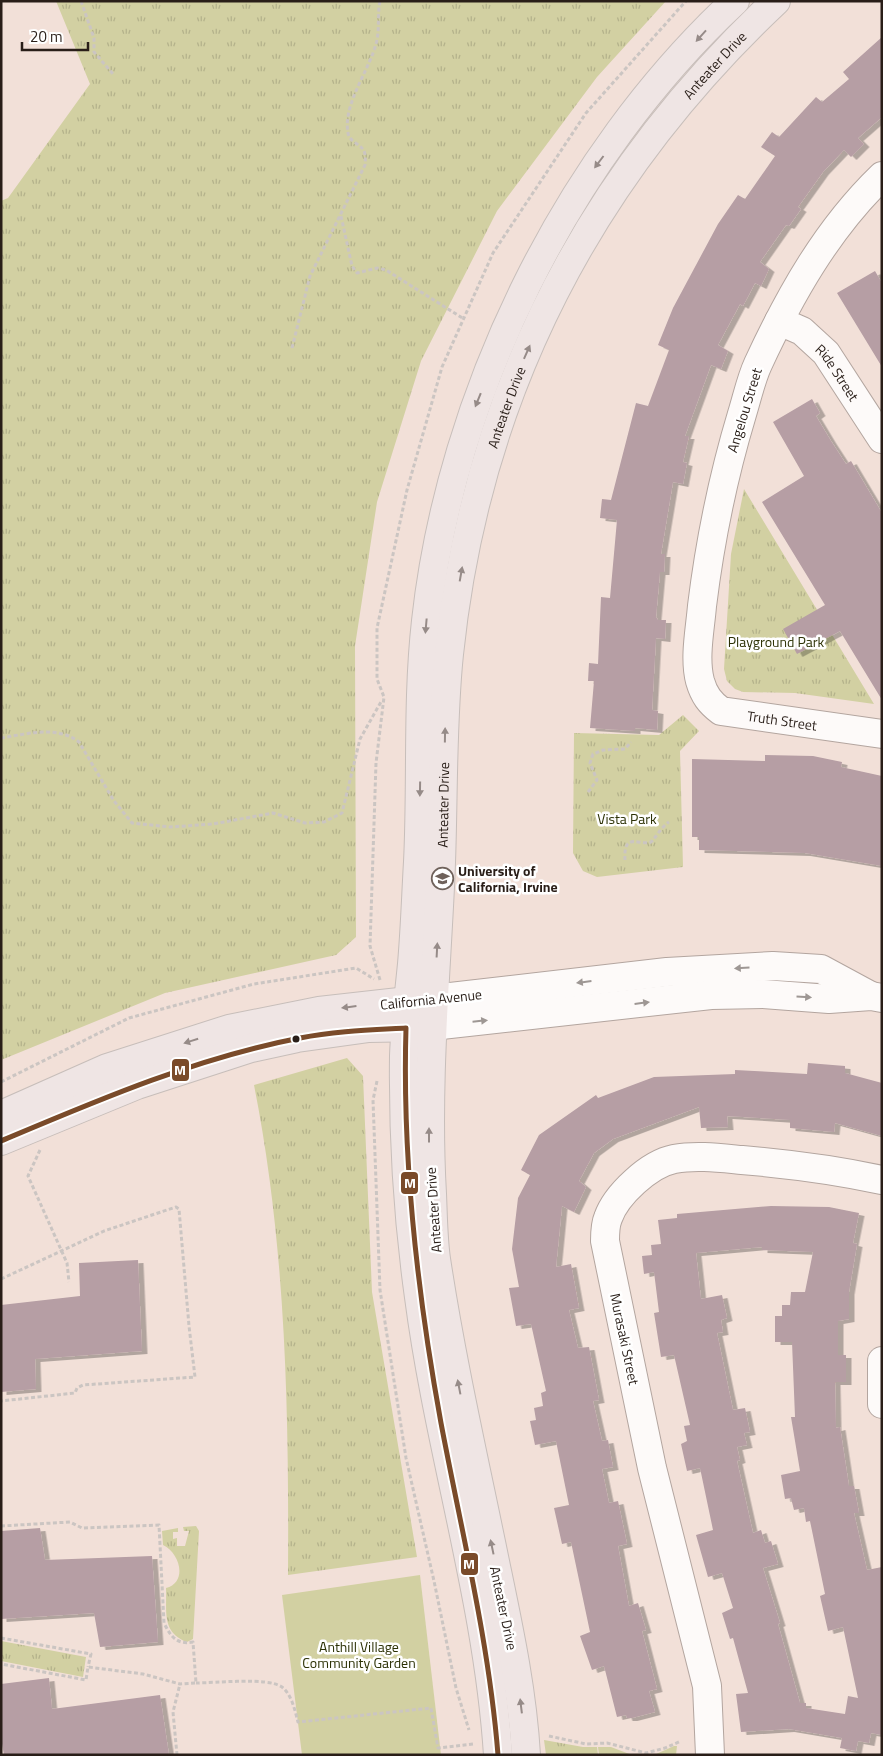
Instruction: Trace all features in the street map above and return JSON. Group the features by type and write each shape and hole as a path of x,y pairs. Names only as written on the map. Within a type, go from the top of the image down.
{"main road":[{"name":"Anteater Drive","path":"526,1747 517,1669 461,1397 436,1254 419,1013 418,857 421,679 426,618 447,506 464,439 485,381 533,271 593,169 658,83 715,20 735,1"},
{"name":"Anteater Drive","path":"485,1747 491,1678 418,1293 408,1175 404,1056 419,1013 444,826 449,656 467,542 497,426 544,312 574,254 614,188 688,91 776,1"},
{"name":"California Avenue","path":"1,1115 107,1068 229,1029 319,1011 419,1013"},
{"name":"California Avenue","path":"1,1141 137,1085 252,1048 297,1038 369,1028 419,1013"}],"street":[{"name":"Angelou Street","path":"700,680 697,665 709,551 731,451 757,366 805,270 862,195 882,176"},
{"name":"Ride Street","path":"779,321 802,331 826,352 882,439"},
{"name":"Truth Street","path":"700,680 704,695 721,711 882,734"},
{"name":"California Avenue","path":"419,1013 667,972 773,966 821,969 876,997"},
{"name":"Murasaki Street","path":"710,1755 707,1686 652,1468 605,1241 607,1220 614,1204 647,1171 672,1159 701,1156 762,1162 839,1170 882,1180"},
{"path":"882,1361 882,1404"}],"path":[{"path":"82,1 93,32 94,52 113,74"},
{"path":"292,348 310,276 366,165 366,153 361,146 349,137 347,120 359,85 376,46 379,30 380,1"},
{"path":"341,216 352,266 357,273 377,268 386,270 464,319"},
{"path":"1,738 48,731 70,735 79,742 114,800 132,823 170,826 204,824 273,813 305,823 324,822 342,813 360,739 384,697"},
{"path":"588,792 597,780 590,763 593,754 603,750 625,749 630,742"},
{"path":"625,860 625,848 629,844 638,840 649,843 653,841 660,829 669,822"},
{"path":"1,1082 129,1018 254,984 356,968 381,983"},
{"path":"88,1667 143,1674 180,1684 269,1682 282,1687 291,1698 298,1722 432,1708 438,1748 485,1747 456,1688 406,1458 380,1290 373,1100 378,1079"},
{"path":"37,1143 40,1154 28,1176 62,1250 67,1263 69,1282"},
{"path":"1,1279 104,1231 176,1207 179,1208 188,1326 195,1378 83,1385 77,1388 75,1393 1,1401"},
{"path":"1,1526 70,1522 82,1528 159,1526 164,1623 171,1638 184,1644 193,1642 196,1683"},
{"path":"1,1638 91,1654 86,1680 1,1664"},
{"path":"177,1755 173,1712 180,1684"},
{"path":"526,1747 541,1735 556,1736 586,1744 607,1743 646,1753 665,1748 681,1740"}],"green space":[{"path":"56,1 666,1 597,77 497,211 421,361 377,502 355,646 356,937 336,955 165,993 1,1060 1,201 8,198 90,84"},
{"name":"Playground Park","path":"744,489 874,704 795,693 743,692 735,689 727,681 724,669 731,554"},
{"name":"Vista Park","path":"683,715 699,731 680,751 683,867 597,877 583,871 573,853 574,733 659,735"},
{"path":"347,1058 363,1076 372,1292 417,1557 288,1575 288,1452 279,1268 265,1146 254,1085"},
{"path":"196,1526 199,1531 193,1639 187,1642 173,1633 167,1620 166,1588 173,1585 177,1580 179,1567 174,1554 163,1545 162,1531 178,1528 178,1532 173,1532 173,1539 177,1538 177,1546 185,1546 189,1531 184,1531 183,1527"},
{"name":"Anthill Village Community Garden","path":"420,1575 441,1755 302,1755 282,1595"},
{"path":"1,1641 86,1657 83,1677 1,1661"},
{"path":"544,1740 583,1747 597,1747 598,1755 546,1755"},
{"path":"677,1746 676,1755 654,1755"},
{"path":"598,1747 611,1747 632,1755 599,1755"}],"building":[{"path":"882,37 882,117 858,138 864,144 851,157 844,150 823,172 798,207 801,209 789,226 786,225 760,262 769,269 761,286 755,283 743,306 740,304 718,345 728,351 721,369 711,365 685,436 689,436 683,462 687,463 683,484 673,482 661,554 665,554 664,572 660,572 656,617 658,620 666,620 665,639 656,638 652,710 658,711 657,730 635,728 635,731 590,728 594,681 588,681 589,663 598,664 601,597 610,598 617,520 600,518 602,499 611,500 636,403 648,406 669,350 658,345 673,308 718,224 738,195 745,199 775,156 761,147 772,132 779,137 816,97 822,102 849,79 843,72"},
{"path":"875,271 882,283 882,367 837,293"},
{"path":"812,399 820,413 816,416 831,441 846,464 851,461 882,513 882,700 840,631 797,654 783,629 825,605 762,502 804,476 773,422"},
{"path":"765,755 813,756 842,762 841,767 882,776 882,866 805,853 699,850 699,837 692,837 692,759 765,761"},
{"path":"808,1063 845,1066 845,1073 882,1083 882,1136 835,1123 834,1132 790,1128 790,1120 727,1116 728,1127 701,1128 699,1107 613,1139 594,1153 579,1181 586,1187 574,1212 562,1206 556,1267 571,1264 579,1308 569,1310 578,1348 589,1347 599,1400 593,1401 602,1441 608,1440 613,1467 602,1469 609,1503 618,1501 627,1544 618,1546 629,1606 638,1603 646,1630 642,1631 657,1689 649,1691 655,1712 632,1718 627,1718 626,1715 617,1717 604,1666 592,1670 580,1636 590,1632 571,1542 562,1544 554,1508 569,1505 556,1441 535,1445 530,1421 536,1420 534,1408 543,1406 541,1393 546,1391 531,1324 516,1326 509,1288 519,1287 512,1249 518,1198 530,1175 521,1170 539,1135 596,1095 598,1098 654,1077 735,1074 735,1070 807,1074"},
{"path":"771,1206 829,1207 859,1213 853,1243 857,1244 849,1292 849,1319 838,1321 838,1355 846,1355 846,1382 835,1382 836,1428 840,1427 849,1486 854,1486 859,1513 854,1513 867,1570 882,1567 882,1735 871,1733 869,1743 858,1741 856,1751 840,1748 842,1738 789,1729 741,1732 736,1694 748,1693 733,1638 730,1639 722,1613 733,1608 722,1573 708,1577 696,1535 713,1530 700,1468 687,1471 681,1444 687,1441 684,1426 690,1425 674,1355 661,1357 654,1313 659,1312 654,1272 644,1274 642,1256 652,1255 651,1245 661,1244 658,1220 677,1218 677,1214","holes":["762,1247 762,1250 813,1252 805,1292 791,1292 790,1305 782,1305 782,1316 775,1316 775,1342 792,1342 795,1417 791,1417 800,1471 781,1475 785,1499 791,1498 794,1510 804,1508 806,1522 810,1521 825,1594 820,1596 828,1631 843,1627 858,1698 848,1696 845,1714 806,1708 806,1703 800,1703 778,1624 780,1623 763,1568 778,1564 771,1541 765,1543 761,1530 753,1533 737,1461 740,1460 737,1447 747,1445 744,1433 750,1432 745,1408 733,1410 717,1333 723,1332 721,1320 727,1318 722,1295 701,1299 696,1253"]},
{"path":"138,1260 142,1351 35,1359 36,1389 1,1392 1,1305 80,1296 79,1263"},
{"path":"40,1528 45,1560 152,1556 158,1642 100,1647 94,1613 1,1619 1,1531"},
{"path":"49,1678 52,1709 160,1695 169,1755 4,1755 1,1738 1,1684"}],"transit line":[{"name":"M","path":"1,1141 74,1110 148,1082 261,1046 300,1038 353,1031 406,1028 406,1127 418,1276 432,1374 482,1630 498,1755"}],"place":[{"name":"University of California, Irvine","path":"442,878"}]}
